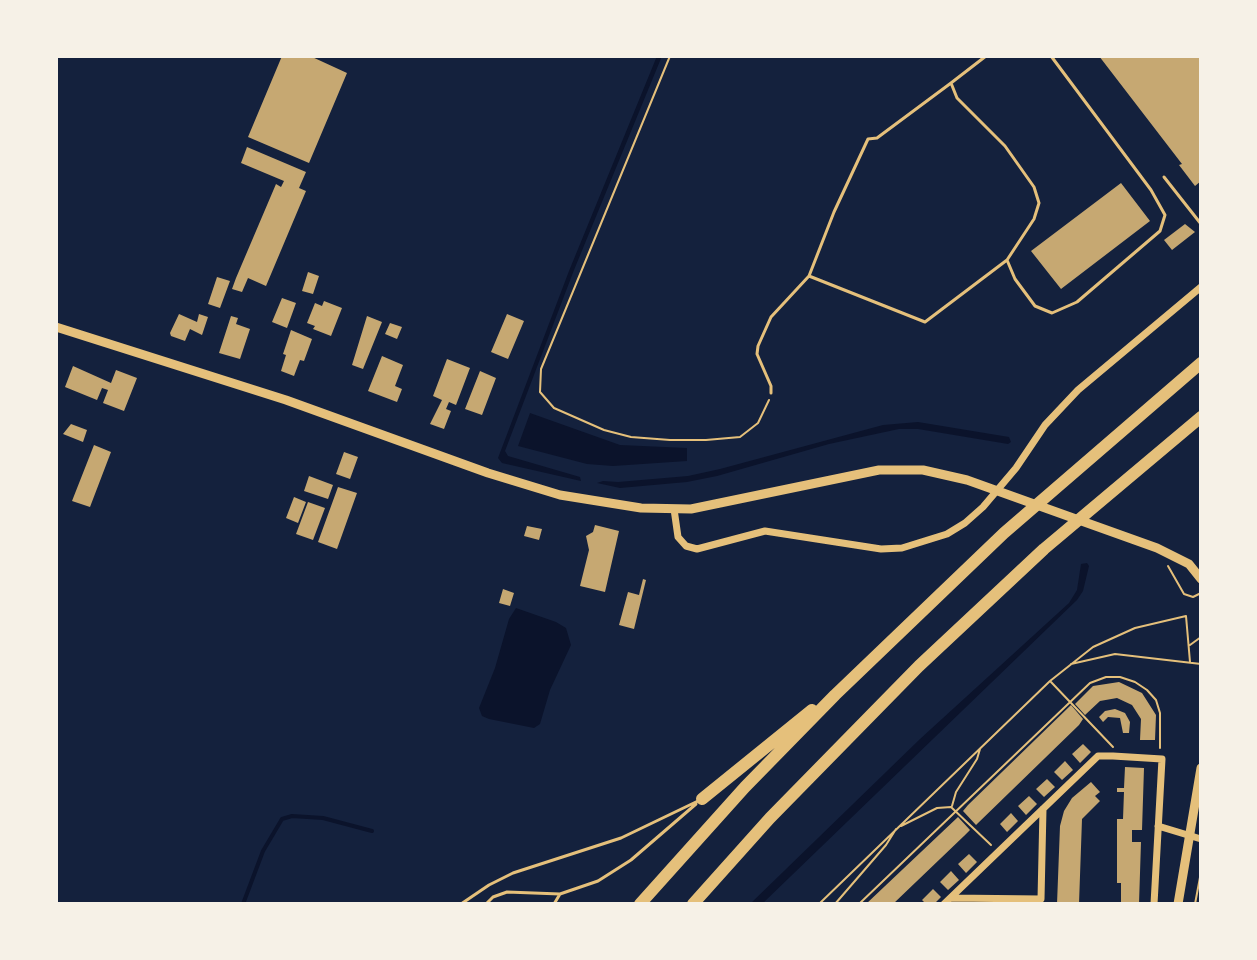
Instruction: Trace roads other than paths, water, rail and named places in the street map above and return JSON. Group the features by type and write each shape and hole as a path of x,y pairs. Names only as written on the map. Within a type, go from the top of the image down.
{"highway":[{"path":"640,904 745,787 835,695 1004,533 1201,363"},
{"path":"693,904 770,818 919,666 1044,549 1201,417"},
{"path":"702,799 800,718 835,695"}],"street":[{"path":"674,509 678,537 686,546 697,549 765,531 881,549 902,548 947,534 983,507 1016,468 1045,425 1078,390 1201,287"},
{"path":"56,327 286,400 535,488 612,504 674,509 710,507 879,470 923,470 967,480 1143,542 1189,564 1201,579"},
{"path":"947,901 1098,756 1113,756 1162,759 1154,904"},
{"path":"1178,904 1196,837 1201,768"},
{"path":"947,901 1041,899 1043,809"},
{"path":"1158,826 1196,837"}],"lane":[{"path":"771,393 771,386 759,362 758,346 780,306 809,276 868,139 877,138 986,56"},
{"path":"1007,260 1015,279 1035,306 1052,313 1077,302 1160,231 1165,215 1151,190 1051,56"},
{"path":"809,276 925,322 1007,260 1034,219 1039,203 1034,187 1005,146 957,98 951,83"},
{"path":"1164,177 1201,224"},
{"path":"486,904 493,897 507,892 560,894 614,873 702,799"},
{"path":"461,904 513,873 630,835 702,799"},
{"path":"554,904 560,894"}],"water":[{"path":"657,56 662,56 574,270 505,451 508,456 580,477 581,481 502,463 498,458 569,271"},
{"path":"530,413 620,445 687,448 687,461 613,466 587,464 518,446"},
{"path":"918,422 1009,437 1011,442 899,429 829,444 687,482 620,488 597,483 688,476 883,425"},
{"path":"1087,563 1089,566 1083,591 1077,600 762,904 750,904 920,739 1069,603 1077,590 1081,564"},
{"path":"516,608 566,628 571,645 550,690 540,724 534,728 489,719 482,716 479,708 509,619"}],"waterway":[{"path":"243,904 263,851 282,819 292,816 323,818 372,831"}]}
